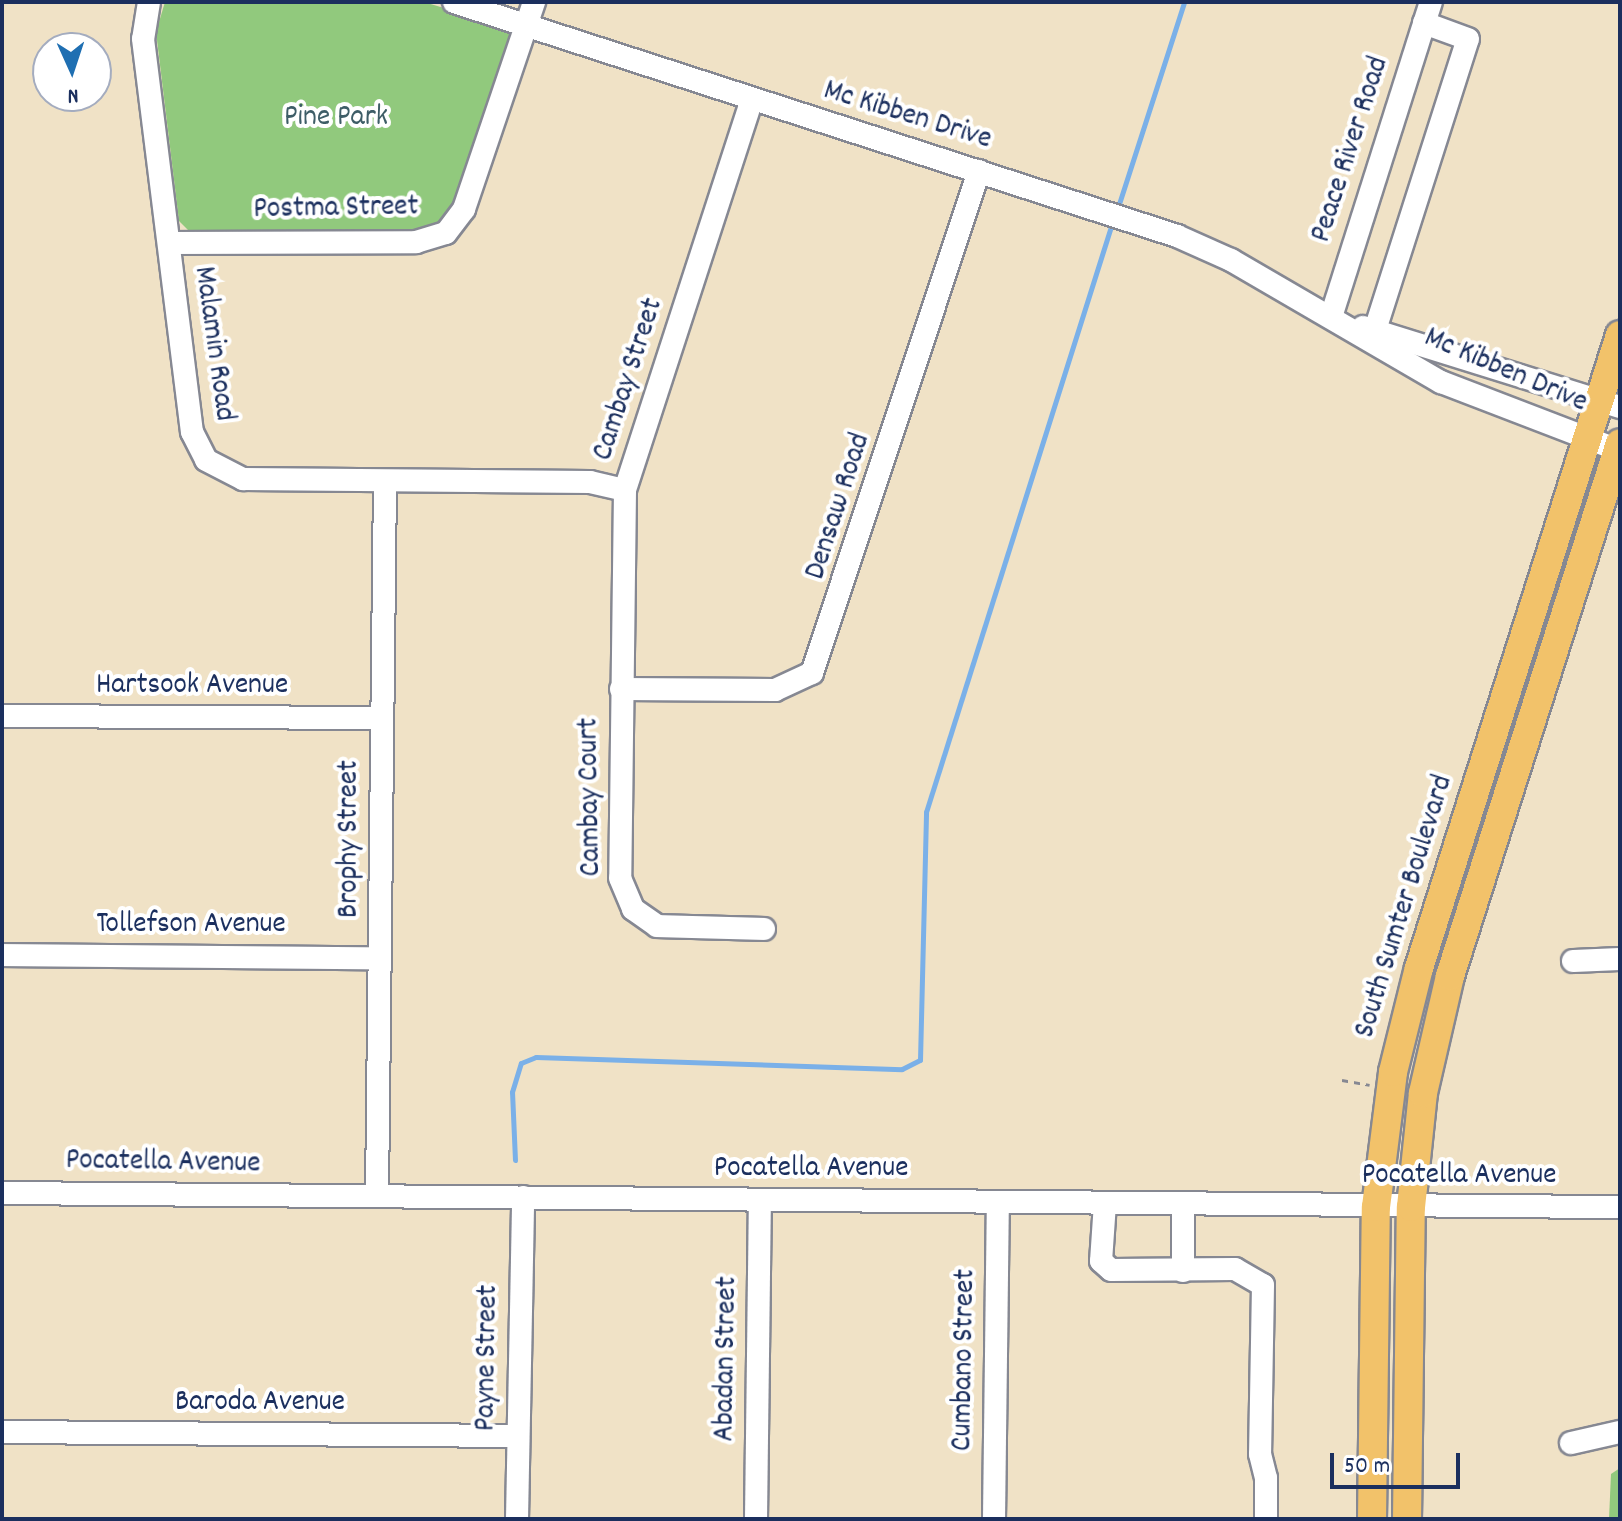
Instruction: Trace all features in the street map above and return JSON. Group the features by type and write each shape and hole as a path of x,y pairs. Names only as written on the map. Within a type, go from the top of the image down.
{"main road":[{"name":"South Sumter Boulevard","path":"1372,1519 1376,1207 1390,1088 1419,968 1587,439 1610,404 1620,335"},
{"name":"South Sumter Boulevard","path":"1407,1519 1411,1207 1423,1093 1450,976 1619,446"}],"street":[{"name":"Malamin Road","path":"149,2 143,39 192,432 206,460 243,479 590,482 625,490"},
{"name":"Mc Kibben Drive","path":"454,2 1177,236 1331,317 1441,382 1587,439 1619,446"},
{"name":"Postma Street","path":"169,243 416,242 446,233 464,209 534,2"},
{"name":"Peace River Road","path":"1331,317 1428,13"},
{"path":"1375,330 1468,39 1428,13"},
{"name":"Cambay Street","path":"621,689 625,490 752,99"},
{"name":"Densaw Road","path":"621,689 775,690 800,683 812,673 979,171"},
{"name":"Mc Kibben Drive","path":"1331,317 1610,404"},
{"name":"Brophy Street","path":"377,1196 385,482"},
{"name":"Cambay Court","path":"621,689 620,878 633,909 668,928 764,929"},
{"name":"Hartsook Avenue","path":"2,716 382,718"},
{"name":"Tollefson Avenue","path":"2,955 380,958"},
{"path":"1573,961 1620,959"},
{"name":"Pocatella Avenue","path":"2,1193 1620,1207"},
{"name":"Payne Street","path":"517,1519 523,1197"},
{"name":"Abadan Street","path":"756,1519 760,1200"},
{"name":"Cumbano Street","path":"994,1519 998,1202"},
{"path":"1105,1203 1101,1261 1111,1270 1247,1271 1266,1293 1260,1322 1260,1454 1266,1478 1266,1519"},
{"path":"1183,1204 1183,1271"},
{"name":"Baroda Avenue","path":"2,1432 518,1436"},
{"path":"1571,1443 1620,1432"}],"path":[{"path":"1342,1080 1390,1088"}],"green space":[{"name":"Pine Park","path":"165,2 424,2 517,30 456,209 440,229 424,235 189,231 179,221 156,32"},
{"path":"1620,1468 1620,1519 1609,1519 1611,1474"}],"waterway":[{"path":"1117,210 1184,2"},
{"path":"515,1160 512,1092 521,1063 536,1057 902,1069 920,1060 926,812 1112,223"}]}
